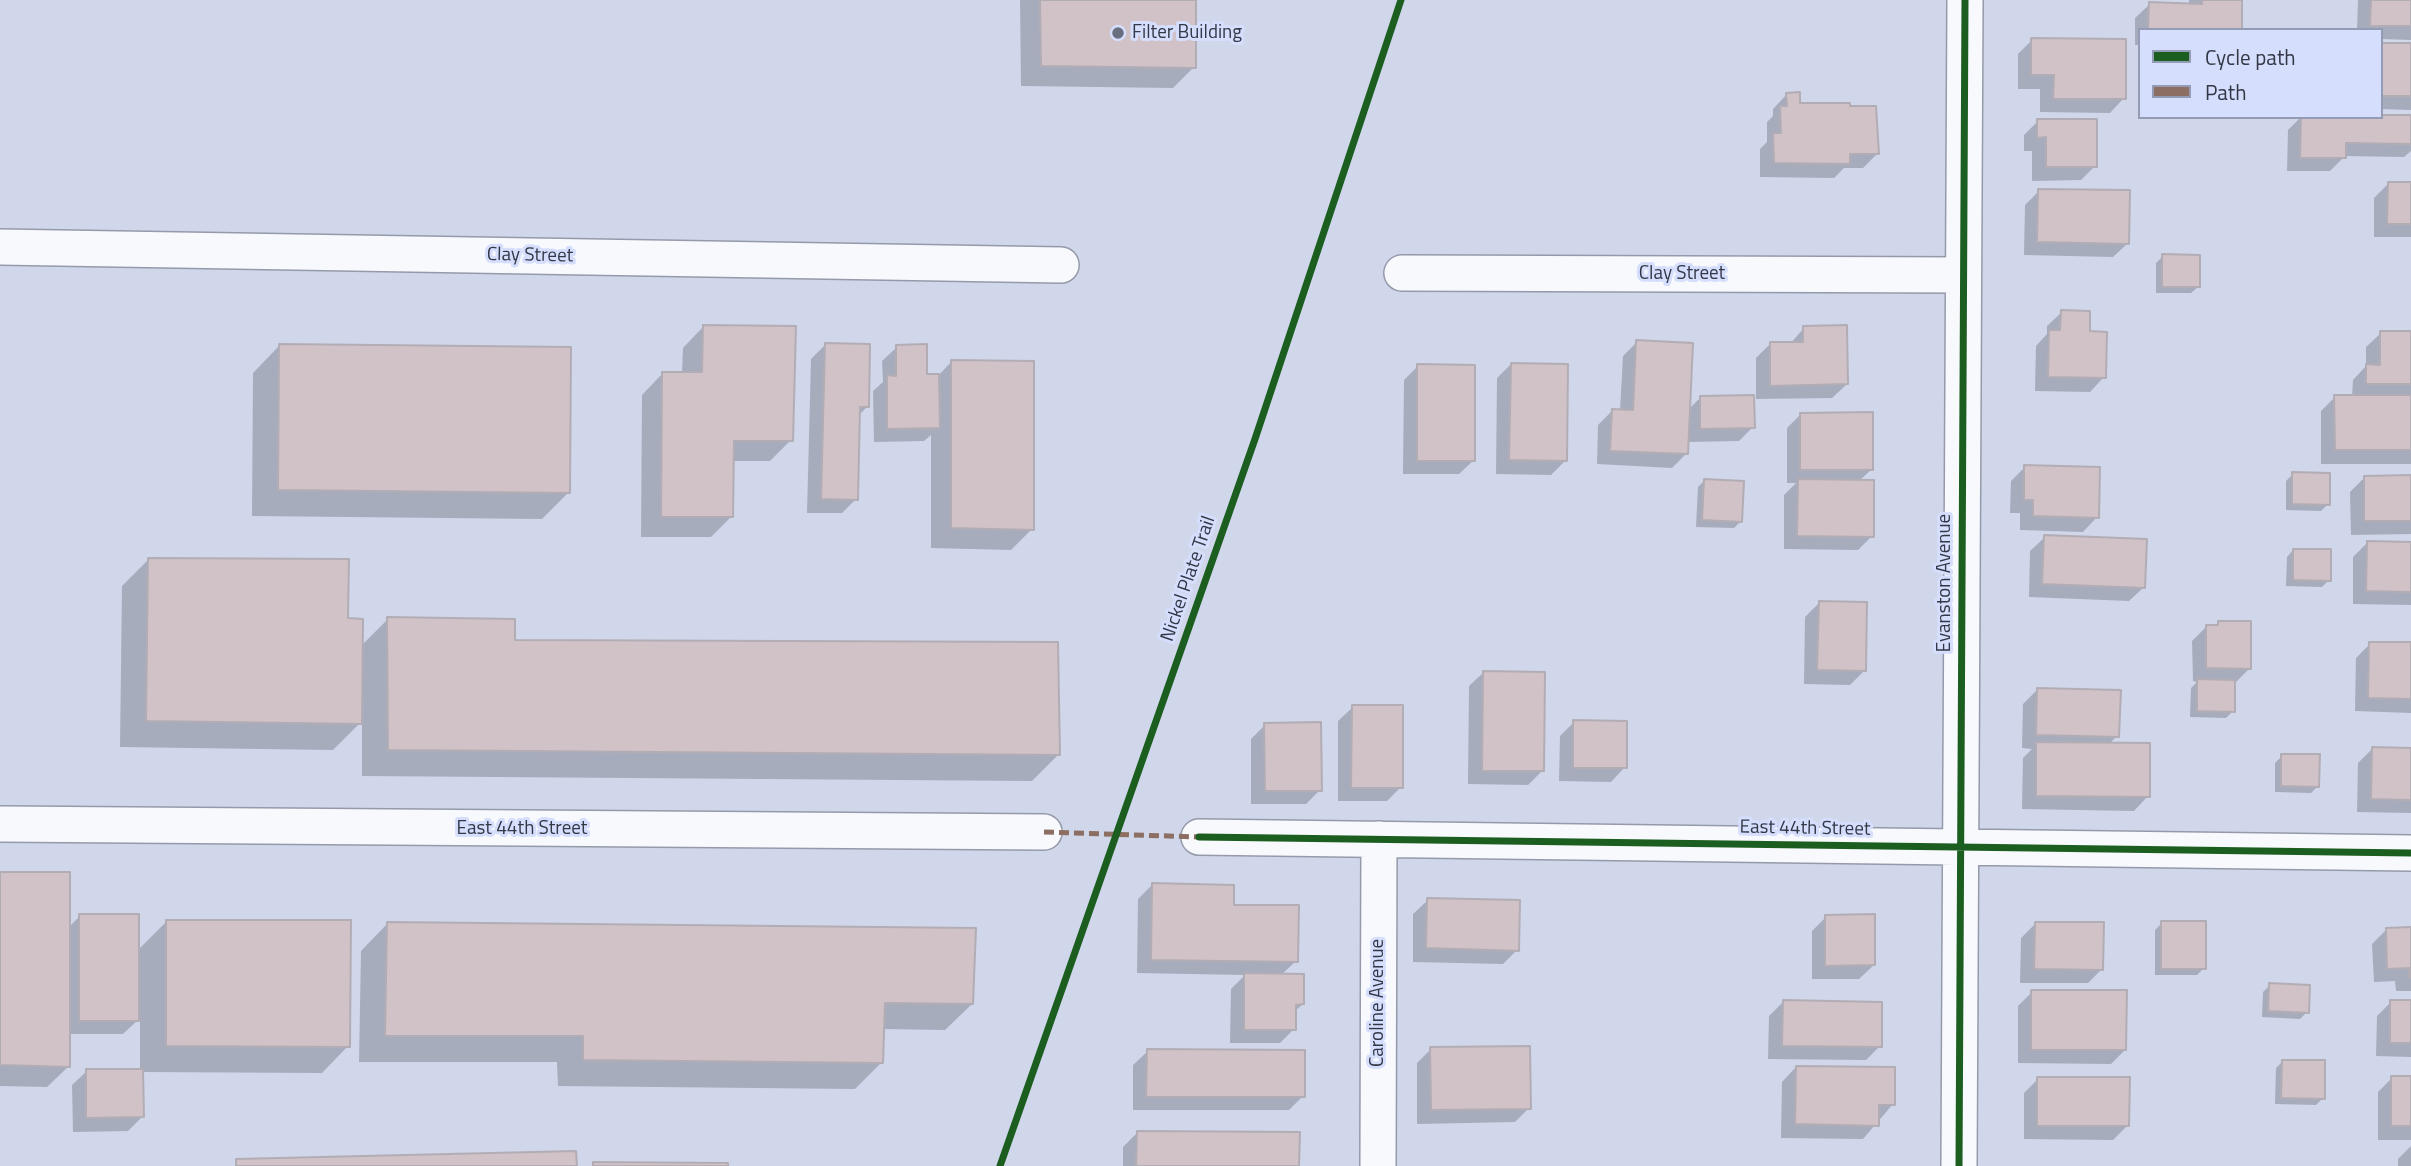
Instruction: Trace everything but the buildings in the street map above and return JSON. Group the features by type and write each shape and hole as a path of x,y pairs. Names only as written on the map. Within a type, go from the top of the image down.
{"street":[{"name":"Evanston Avenue","path":"1959,1166 1965,0"},
{"name":"Clay Street","path":"0,247 1061,265"},
{"name":"Clay Street","path":"1402,274 1963,275"},
{"name":"East 44th Street","path":"0,824 1044,832"},
{"name":"East 44th Street","path":"1199,837 2411,853"},
{"name":"Caroline Avenue","path":"1378,1166 1379,839"}],"marked path":[{"path":"1044,832 1199,837"}],"cycle path":[{"name":"Nickel Plate Trail","path":"1000,1166 1255,439 1401,0"},
{"path":"1959,1166 1965,0"},
{"path":"1199,837 2411,853"}],"place":[{"name":"Filter Building","path":"1118,33"}]}
